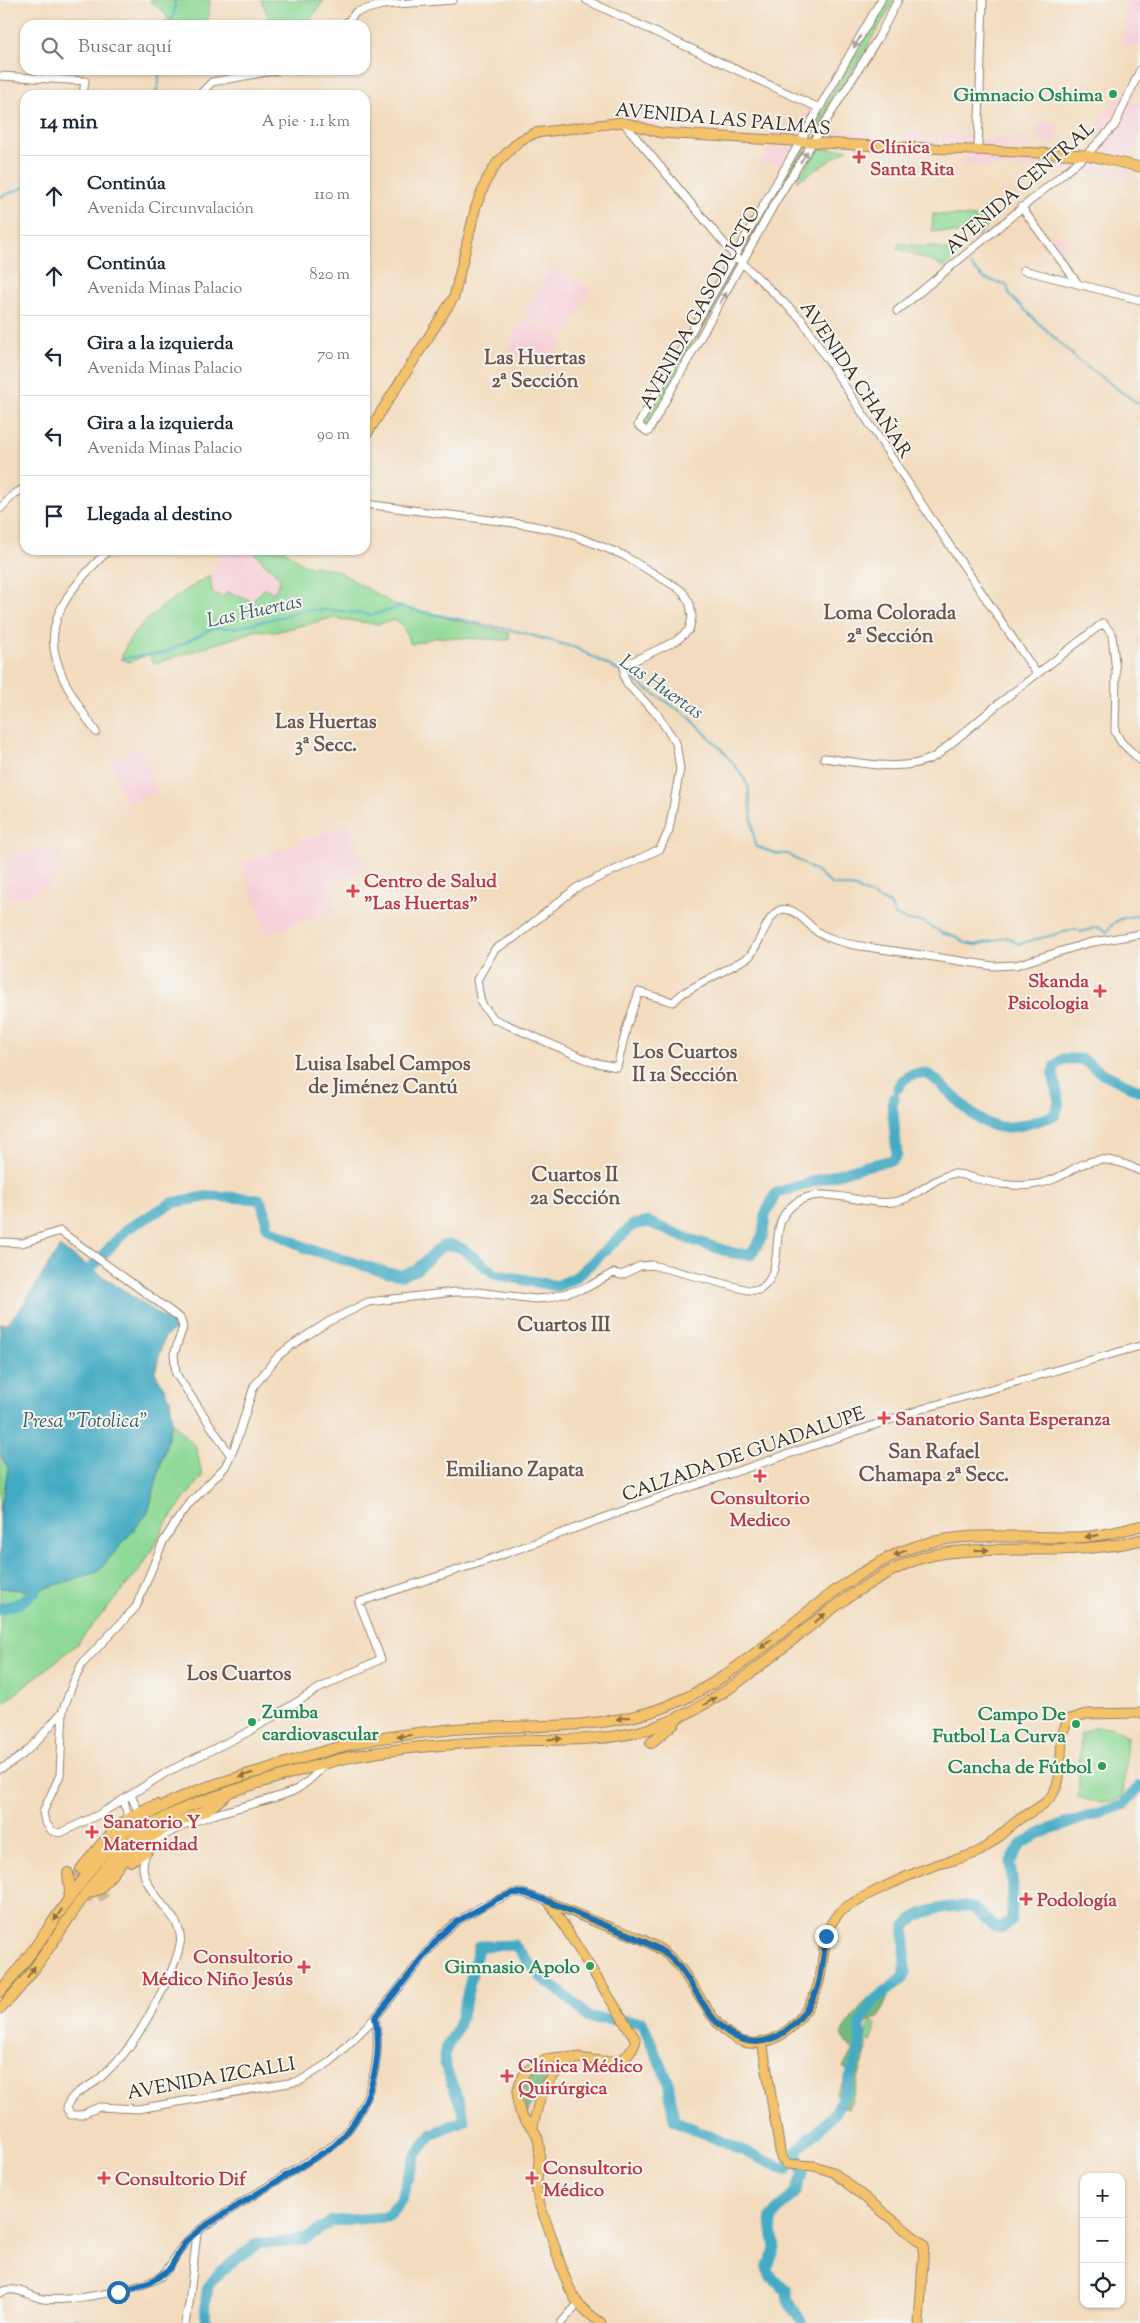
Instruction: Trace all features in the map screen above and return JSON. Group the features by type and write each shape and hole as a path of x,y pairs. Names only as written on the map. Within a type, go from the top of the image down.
{"highway":[{"path":"0,1992 18,1972 68,1899 98,1860 120,1836 148,1814 196,1790 369,1740 452,1730 586,1725 646,1714 678,1702 732,1670 832,1593 881,1562 928,1542 960,1537 1084,1537 1120,1532 1140,1526"},
{"path":"651,1743 679,1718 741,1681 842,1599 910,1562 934,1554 962,1551 1026,1548 1086,1549 1140,1540"},
{"path":"0,2009 28,1977 87,1892 125,1845 154,1823 190,1804 361,1755 453,1744 599,1739 648,1729 679,1718"},
{"path":"534,1726 505,1729 502,1736 504,1738 536,1740"},
{"path":"452,1730 456,1732 485,1730 490,1733 489,1738 486,1740 457,1742 453,1744"},
{"path":"87,1892 100,1889 124,1859 147,1839 189,1817 207,1810 232,1791"},
{"path":"81,1869 115,1829 128,1818 138,1811 170,1803"},
{"path":"108,1889 126,1864 137,1855 148,1851"},
{"path":"68,1874 70,1891 68,1899"}],"main road":[{"name":"AVENIDA LAS PALMAS","path":"370,429 454,297 476,206 487,179 498,163 519,141 535,133 623,122 661,133 1086,154 1140,167"},
{"path":"548,1902 642,1940 664,1952 676,1962 714,2019 729,2033 749,2043 775,2039 786,2032 803,2013 816,1991 826,1936 831,1921 842,1910 920,1871 979,1852 1018,1820 1045,1804 1056,1790 1064,1730 1068,1720 1086,1714 1140,1713"},
{"path":"175,1829 189,1817"},
{"path":"533,2127 521,2114 517,2102 517,2090 526,2072 544,2060 553,2057 579,2057 605,2062 623,2060 631,2055 636,2040 548,1902"},
{"path":"762,2041 781,2156 786,2164 814,2166 833,2172 924,2245 919,2323"},
{"path":"579,2057 559,2068 537,2103 533,2127 540,2149 537,2194 554,2246 578,2304 601,2323"}],"street":[{"path":"350,20 356,12 382,5 453,0"},
{"path":"586,0 819,108"},
{"name":"AVENIDA GASODUCTO","path":"881,0 638,424 648,432 776,201 878,38 898,0"},
{"path":"978,150 983,0"},
{"name":"AVENIDA CENTRAL","path":"897,311 972,251 1021,207 1086,154 1114,125 1140,70"},
{"path":"204,90 212,82 250,75"},
{"path":"0,76 85,81 84,90"},
{"name":"AVENIDA CHAÑAR","path":"623,122 742,264 801,319 1036,674"},
{"path":"1021,207 1033,226 1079,285"},
{"path":"1023,270 1140,300"},
{"path":"0,509 14,494 20,491"},
{"path":"370,505 529,525 566,532 623,555 678,588 687,597 692,610 692,627 687,634 676,642 627,664 624,673 632,691 657,714 676,743 680,769 670,830 660,849 576,888 514,938 495,949 477,980 481,1003 494,1019 592,1062 617,1067 627,1026 639,992 673,1002 683,993 749,957 773,916 780,911 793,911 806,925 820,934 848,945 993,966 1016,965 1088,944 1140,934"},
{"path":"96,732 76,703 61,676 54,651 53,628 70,593 104,555"},
{"path":"824,758 900,765 925,762 936,756 1036,674 1103,623 1112,634 1116,672 1115,732 1121,742 1140,760"},
{"path":"0,1769 19,1759 36,1743 63,1710 82,1664 136,1607 163,1542 190,1504 225,1467 231,1456 248,1398 261,1375 292,1345 328,1322 368,1302 454,1292 478,1292 535,1299 547,1298 586,1288 613,1273 622,1274 646,1264 748,1290 759,1290 767,1282 774,1266 781,1222 789,1209 799,1202 815,1196 836,1195 877,1202 893,1202 910,1197 948,1174 955,1173 1007,1186 1042,1183 1090,1160 1110,1160 1140,1170"},
{"path":"0,1242 22,1243 60,1231 180,1318 183,1327 174,1354 176,1374 231,1456"},
{"name":"CALZADA DE GUADALUPE","path":"131,1795 174,1769 250,1731 318,1689 380,1659 359,1602 485,1561 664,1496 926,1408 1140,1346"},
{"path":"63,1710 60,1775 44,1806 44,1818 48,1827 56,1833 100,1814 131,1795 138,1811"},
{"path":"148,1851 157,1840 175,1829 293,1791 316,1775 325,1764"},
{"path":"124,1800 128,1818"},
{"name":"AVENIDA IZCALLI","path":"148,1851 144,1874 176,1922 179,1928 180,1944 166,1982 144,2024 123,2055 98,2080 73,2096 67,2106 68,2113 71,2115 81,2115 99,2107 138,2109 300,2081 330,2062 375,2018"},
{"path":"0,2293 11,2289 46,2299 118,2292 149,2283 170,2268 186,2241 203,2227 334,2146 347,2134 356,2122 371,2084 378,2051 378,2033 375,2018 440,1936 456,1922 482,1907 513,1893 523,1893 548,1902"},
{"path":"185,2323 197,2233"},
{"path":"561,2323 578,2304"}],"shaded area":[{"path":"1127,0 1140,0 1140,46 1121,45"},
{"path":"1117,89 1126,90 1108,126 1083,146 1084,131 1098,127 1101,113 1117,99"},
{"path":"1131,101 1140,102 1140,132 1129,160 1093,151 1120,130"},
{"path":"808,107 816,112 799,137 772,135 774,130 791,132"},
{"path":"624,109 636,111 664,121 661,130 628,122"},
{"path":"1038,123 1057,124 1056,143 1037,142"},
{"path":"830,129 872,132 872,142 824,138"},
{"path":"906,132 924,133 924,139 939,140 939,144 906,143"},
{"path":"943,134 973,135 973,145 943,144"},
{"path":"983,138 1031,140 1031,147 983,146"},
{"path":"770,146 792,147 782,165 760,164"},
{"path":"969,154 1077,158 1063,170 958,165"},
{"path":"1089,164 1108,167 1106,175 1082,172"},
{"path":"1111,167 1133,171 1131,180 1108,175"},
{"path":"1047,233 1068,239 1060,257 1044,235"},
{"path":"551,267 591,289 565,337 524,314"},
{"path":"523,317 564,338 547,371 506,349"},
{"path":"220,555 255,555 281,579 274,593 264,586 251,600 226,591 223,597 212,589 211,577"},
{"path":"141,748 157,793 126,804 109,759"},
{"path":"349,824 366,870 328,884 337,910 267,935 241,863"},
{"path":"57,848 64,867 46,889 28,897 5,899 6,854"}],"green space":[{"path":"149,0 210,0 208,20 167,20 165,13"},
{"path":"261,0 324,0 310,20 271,20"},
{"path":"888,0 895,0 819,127 814,124"},
{"path":"803,144 808,145 742,258 739,254"},
{"path":"817,149 848,149 796,182"},
{"path":"933,214 975,217 987,227 978,235 932,231"},
{"path":"900,243 924,247 929,246 960,253 945,267 897,248"},
{"path":"736,261 739,265 697,338 693,337"},
{"path":"690,343 693,347 652,421 643,425 687,344"},
{"path":"256,555 291,555 303,564 336,570 395,605 509,633 509,640 438,637 411,644 403,627 396,620 377,624 332,618 275,632 258,630 154,664 149,654 130,662 121,659 126,646 145,621 171,600 210,575 212,592 223,598 227,592 252,601 265,588 274,593 281,579"},
{"path":"172,1422 196,1447 202,1476 167,1522 142,1567 76,1645 0,1706 0,1588 36,1591 148,1513"},
{"path":"0,1454 8,1468 0,1514"},
{"name":"Cancha de Fútbol","path":"1095,1727 1112,1727 1127,1736 1123,1797 1112,1801 1090,1801 1078,1797 1081,1733"},
{"path":"882,1989 888,1997 878,2018 868,2021 863,2030 867,2049 849,2109 834,2104 837,2097 836,2092 850,2073 843,2067 853,2051 841,2034 864,2003"},
{"path":"871,2021 876,2024 870,2042 865,2037"},
{"path":"567,2060 539,2091 527,2114 524,2100 527,2079 547,2063"}],"water":[{"name":"Presa \"Totolica\"","path":"60,1247 177,1327 164,1338 155,1372 170,1399 172,1422 148,1513 98,1572 36,1591 0,1588 0,1514 8,1468 0,1454 0,1324 6,1324 21,1308"}],"waterway":[{"path":"170,20 174,15 175,0"},
{"path":"157,90 159,75"},
{"path":"0,197 20,189"},
{"path":"971,266 985,279 1007,285 1010,296 1080,362 1140,405"},
{"name":"Las Huertas","path":"124,658 164,653 214,628 235,628 308,610 335,610 371,615 401,607 520,632 576,648 621,672"},
{"name":"Las Huertas","path":"627,676 688,716 724,752 742,775 748,786 755,846 777,854 788,854 820,874 831,884 856,888 890,904 895,915 908,921 922,921 942,933 957,937 965,943 976,945 1008,937 1018,944 1076,929 1081,932 1097,927 1107,932 1117,921 1140,915"},
{"path":"898,1088 910,1076 920,1073 929,1075 982,1121 999,1127 1013,1127 1055,1115 1059,1102 1053,1074 1055,1066 1063,1059 1082,1059 1100,1072 1140,1091"},
{"path":"91,1268 127,1229 172,1203 210,1196 259,1199 265,1211 267,1228 306,1248 388,1273 402,1275 416,1270 442,1246 453,1245 463,1249 495,1274 557,1286 576,1277 633,1225 648,1222 689,1239 733,1253 751,1255 763,1235 765,1215 776,1193 861,1167 893,1160 897,1154 892,1104 894,1098"},
{"path":"0,1609 20,1603 36,1591"},
{"path":"205,2323 208,2287 216,2276 230,2264 258,2243 279,2243 307,2238 332,2221 387,2217 402,2199 417,2153 432,2134 464,2120 444,2057 457,2030 479,1946 514,1945 541,1977 574,2003 588,2018 642,2022 668,2081 674,2120 786,2170 798,2149 834,2115 847,2087 860,2049 860,2023 873,2001 902,1979 905,1972 905,1927 907,1924 917,1916 929,1911 962,1906 974,1909 991,1924 1002,1928 1011,1921 1013,1886 1010,1863 1022,1843 1050,1829 1123,1805 1140,1786"},
{"path":"799,2156 803,2174 795,2192 772,2217 775,2249 767,2268 771,2278 787,2291 788,2300 802,2323"},
{"path":"64,2323 77,2323"}],"tunnel":[{"path":"81,1869 75,1880 77,1887 82,1892 95,1899 108,1889"}],"place":[{"name":"Gimnacio Oshima","path":"1113,94"},
{"name":"Clínica Santa Rita","path":"859,157"},
{"name":"Centro de Salud \"Las Huertas\"","path":"353,891"},
{"name":"Skanda Psicologia","path":"1100,991"},
{"name":"Sanatorio Santa Esperanza","path":"884,1418"},
{"name":"Consultorio Medico","path":"760,1476"},
{"name":"Zumba cardiovascular","path":"252,1722"},
{"name":"Campo De Futbol La Curva","path":"1076,1724"},
{"name":"Cancha de Fútbol","path":"1102,1766"},
{"name":"Sanatorio Y Maternidad","path":"92,1832"},
{"name":"Podología","path":"1026,1899"},
{"name":"Gimnasio Apolo","path":"590,1966"},
{"name":"Consultorio Médico Niño Jesús","path":"304,1967"},
{"name":"Clínica Médico Quirúrgica","path":"507,2076"},
{"name":"Consultorio Dif","path":"104,2178"},
{"name":"Consultorio Médico","path":"532,2178"}],"district":[{"name":"Las Huertas 2ª Sección","path":"535,368"},
{"name":"Loma Colorada 2ª Sección","path":"890,624"},
{"name":"Las Huertas 3ª Secc.","path":"326,732"},
{"name":"Los Cuartos II 1a Sección","path":"685,1062"},
{"name":"Luisa Isabel Campos de Jiménez Cantú","path":"383,1074"},
{"name":"Cuartos II 2a Sección","path":"575,1186"},
{"name":"Cuartos III","path":"564,1324"},
{"name":"San Rafael Chamapa 2ª Secc.","path":"934,1462"},
{"name":"Emiliano Zapata","path":"515,1469"},
{"name":"Los Cuartos","path":"239,1673"}],"route":[{"path":"118,2292 149,2283 160,2276 170,2268 186,2241 203,2227 334,2146 347,2134 356,2122 371,2084 378,2051 378,2033 375,2018 420,1964 440,1936 456,1922 497,1899 513,1893 533,1895 642,1940 664,1952 676,1962 714,2019 729,2033 749,2043 775,2039 786,2032 803,2013 816,1991 826,1936"}]}
